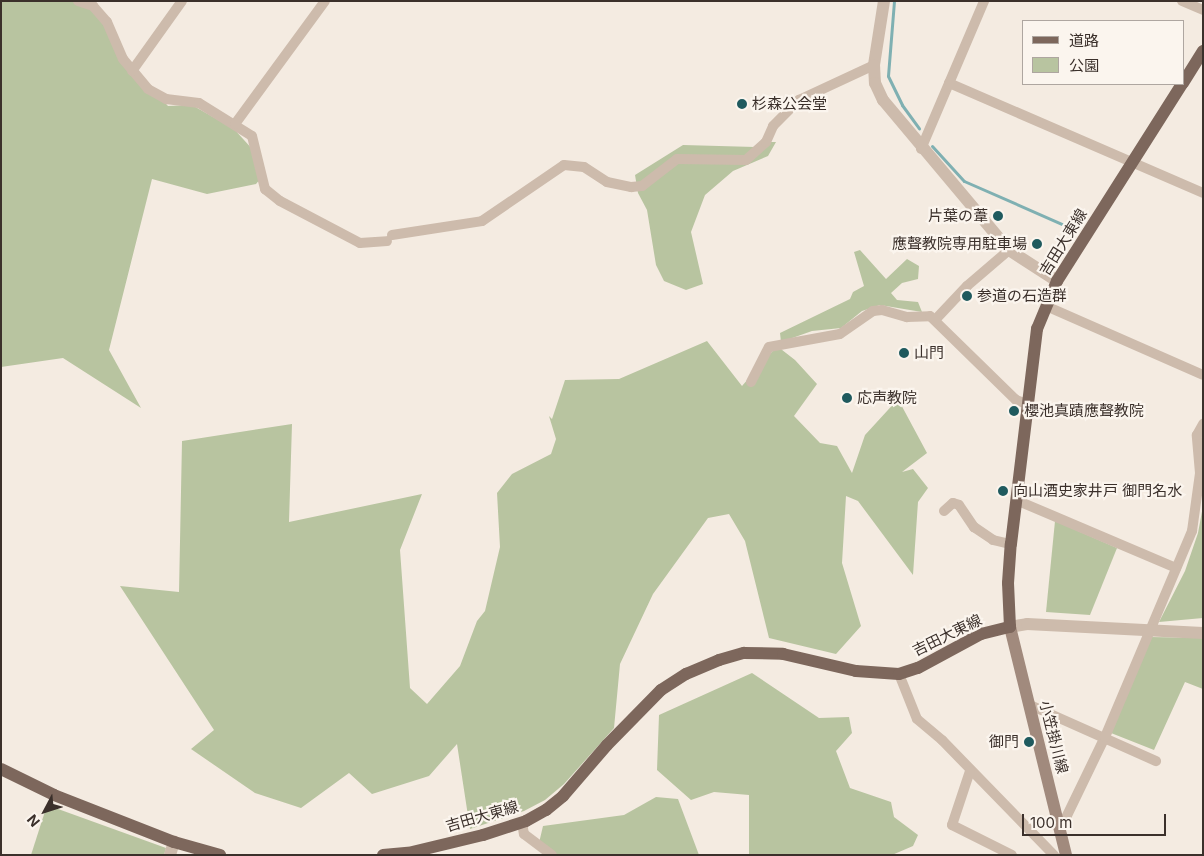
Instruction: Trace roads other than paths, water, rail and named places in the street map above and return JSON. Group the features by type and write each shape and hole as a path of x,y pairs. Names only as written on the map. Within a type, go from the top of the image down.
{"main road":[{"name":"吉田大東線","path":"1184,80 1203,51"},
{"name":"吉田大東線","path":"383,855 427,848 522,822 563,796 661,690 686,674 719,660 744,652 783,654 856,671 899,674 918,668 981,634 1010,627 1008,584 1011,544 1035,340 1046,306 1057,281 1181,85"},
{"name":"小笠掛川線","path":"1010,627 1060,830 1062,854"},
{"path":"1,769 54,795 174,842 220,855"}],"street":[{"path":"78,1 93,6 107,22 123,59 148,89 166,99 195,101 252,136 265,189 280,202 360,243 482,221 564,166 584,166 607,182 631,187 642,186 677,159 746,160 766,142 774,126 799,100 859,69 874,65"},
{"path":"132,71 182,1"},
{"path":"235,124 325,1"},
{"path":"884,1 874,65 875,83 883,100 921,149 1009,250 1057,281"},
{"path":"921,149 984,1"},
{"path":"1182,1 1203,10"},
{"path":"949,83 1203,193"},
{"path":"935,320 967,286 1009,250"},
{"path":"1046,306 1203,375"},
{"path":"751,382 769,347 840,334 873,312 882,310 907,317 930,316 1016,400 1027,404"},
{"path":"1060,830 1105,737 1192,531 1200,473 1197,435 1203,424"},
{"path":"1016,500 1176,568"},
{"path":"944,512 953,503 959,504 974,527 993,540 1011,544"},
{"path":"1010,627 1027,624 1075,625 1149,632 1203,633"},
{"path":"899,674 917,719 942,740 970,771 1062,854"},
{"path":"1030,705 1156,760"},
{"path":"970,771 952,825 1012,855"},
{"path":"522,822 524,834 552,855"},
{"path":"170,855 174,842"}],"waterway":[{"path":"894,1 888,76 902,105 919,128"},
{"path":"932,146 964,181 1071,228"}],"place":[{"name":"杉森公会堂","path":"742,104"},
{"name":"片葉の葦","path":"998,216"},
{"name":"應聲教院専用駐車場","path":"1037,244"},
{"name":"参道の石造群","path":"967,296"},
{"name":"山門","path":"904,353"},
{"name":"応声教院","path":"847,398"},
{"name":"櫻池真蹟應聲教院","path":"1014,411"},
{"name":"向山酒史家井戸 御門名水","path":"1003,491"},
{"name":"御門","path":"1029,742"}]}
